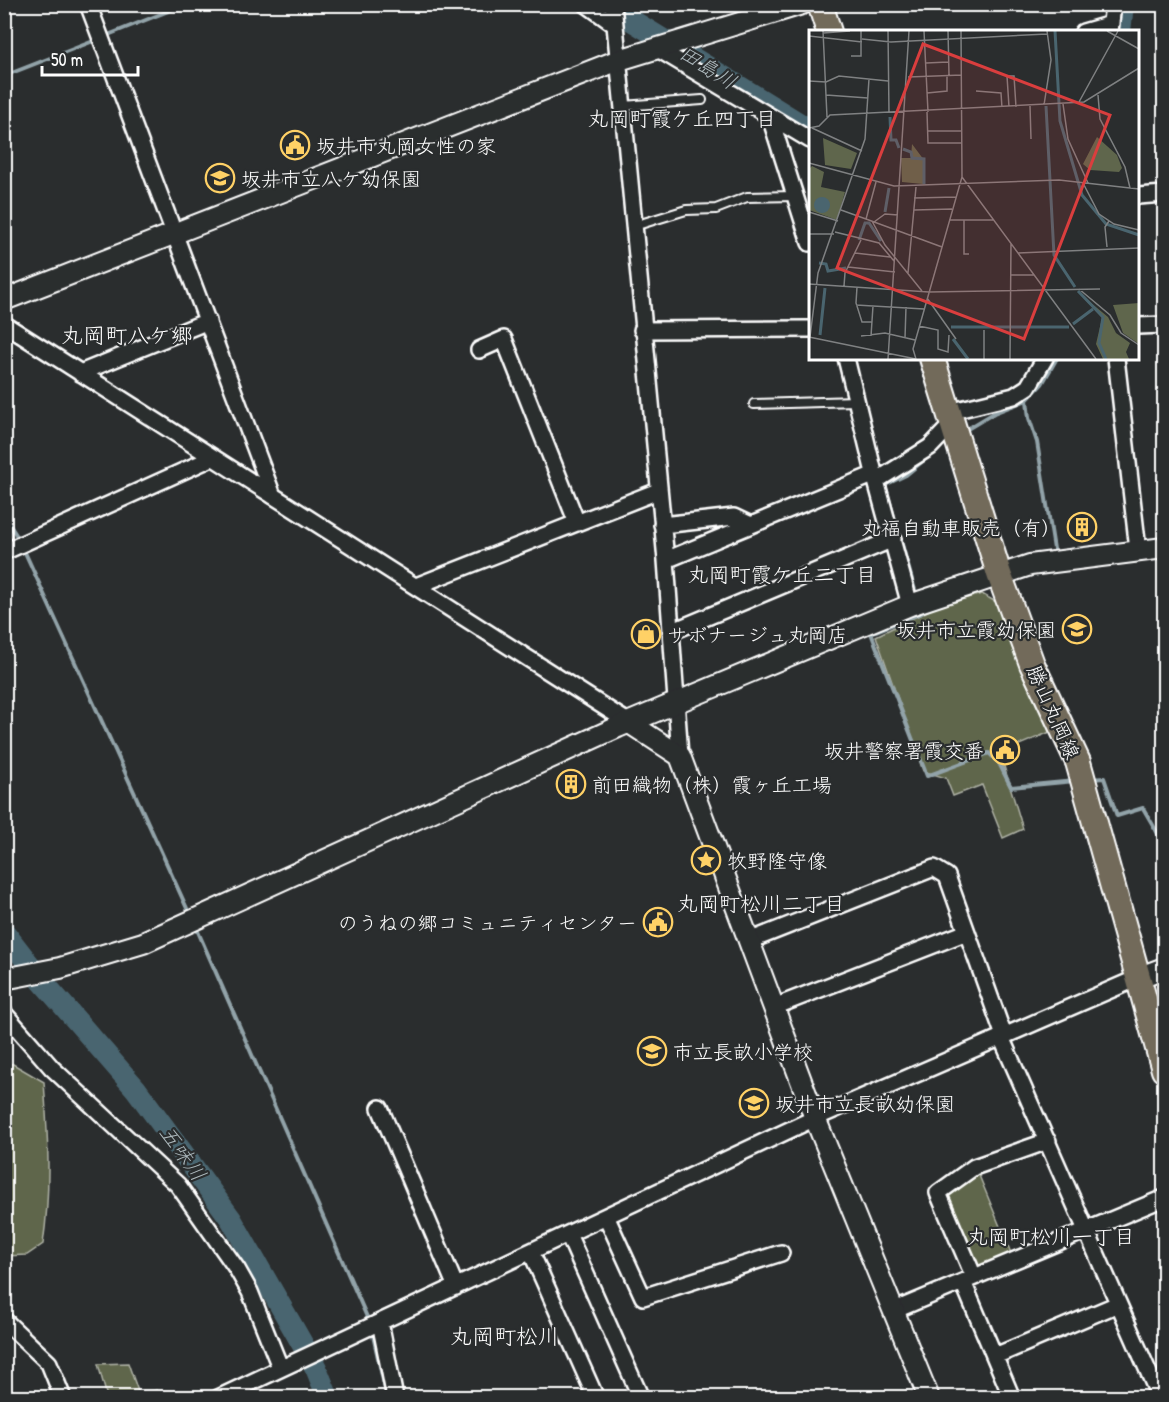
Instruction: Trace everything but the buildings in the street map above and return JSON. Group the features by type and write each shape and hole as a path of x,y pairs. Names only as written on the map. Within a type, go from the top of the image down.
{"main road":[{"path":"820,4 828,30"},
{"name":"勝山丸岡線","path":"933,360 999,574 1032,664 1078,762 1140,977 1164,1070"}],"street":[{"path":"88,4 98,18 273,496"},
{"path":"586,4 615,25"},
{"path":"614,4 642,330 666,560 680,756 815,1118 929,1398"},
{"path":"4,300 619,60 802,4"},
{"path":"1111,28 1113,4"},
{"path":"658,49 809,139"},
{"path":"770,117 809,240"},
{"path":"1139,196 1164,194"},
{"path":"81,373 208,321"},
{"path":"4,324 680,756"},
{"path":"1139,326 1164,326"},
{"path":"642,330 809,329"},
{"path":"479,350 504,339 577,523"},
{"path":"847,360 910,605"},
{"path":"666,560 875,477 930,447 951,417 1014,396 1028,387 1044,360"},
{"path":"1116,360 1138,550"},
{"path":"4,552 212,458"},
{"path":"416,586 658,491"},
{"path":"662,525 734,517 751,525"},
{"path":"671,632 893,539"},
{"path":"6,976 60,968 143,943 618,727 631,724 910,605 999,574 1057,560 1164,548"},
{"path":"749,941 934,868 947,876 1003,1036 1160,1398"},
{"path":"774,1007 967,932"},
{"path":"218,1398 815,1118 1164,968"},
{"path":"4,1013 52,1068 178,1185 237,1269 250,1292 282,1366"},
{"path":"380,1108 456,1287"},
{"path":"1012,1398 938,1194 974,1167 1048,1141"},
{"path":"893,1311 1086,1228 1164,1198"},
{"path":"606,1216 643,1297 781,1253"},
{"path":"568,1234 641,1398"},
{"path":"531,1251 596,1398"},
{"path":"995,1356 1118,1304"},
{"path":"4,1320 49,1363 63,1398"},
{"path":"380,1322 395,1398"}],"lane":[{"path":"623,106 702,100"},
{"path":"633,226 686,210 716,210 747,197 795,196"},
{"path":"754,404 858,401"}],"green space":[{"path":"982,594 996,602 1033,697 1050,732 1000,753 1023,829 1003,838 982,785 953,796 946,778 923,771 876,636 940,605"},
{"path":"4,1063 13,1064 44,1082 48,1163 46,1224 43,1244 27,1255 5,1256"},
{"path":"978,1173 1011,1253 974,1269 942,1194"},
{"path":"128,1363 139,1394 157,1390 162,1397 107,1397 98,1364"}],"waterway":[{"path":"103,37 186,4"},
{"name":"田島川","path":"605,4 809,129"},
{"name":"田島川","path":"1120,30 1123,4"},
{"path":"4,76 96,40"},
{"path":"964,431 994,413 1027,400 1042,384 1056,360"},
{"path":"1027,400 1029,418 1037,442 1054,549"},
{"path":"917,597 885,485 906,475 929,456"},
{"path":"180,464 191,459"},
{"path":"4,516 20,541"},
{"path":"23,548 190,915"},
{"path":"920,607 922,613 871,633 927,776 989,753 999,763 1011,787 1075,781"},
{"path":"1091,779 1104,778 1117,816 1143,808 1164,844"},
{"path":"196,927 370,1324"},
{"name":"五味川","path":"4,932 42,981 136,1089 231,1219 316,1368 328,1398"},
{"path":"372,1331 387,1398"}],"place":[{"name":"坂井市丸岡女性の家","path":"295,145"},
{"name":"坂井市立八ケ幼保園","path":"220,178"},
{"name":"丸福自動車販売（有）","path":"1082,527"},
{"name":"坂井市立霞幼保園","path":"1077,629"},
{"name":"サボナージュ丸岡店","path":"646,634"},
{"name":"坂井警察署霞交番","path":"1005,750"},
{"name":"前田織物（株）霞ヶ丘工場","path":"571,784"},
{"name":"牧野隆守像","path":"706,860"},
{"name":"のうねの郷コミュニティセンター","path":"658,922"},
{"name":"市立長畝小学校","path":"652,1051"},
{"name":"坂井市立長畝幼保園","path":"754,1103"}],"district":[{"name":"丸岡町霞ケ丘四丁目","path":"682,118"},
{"name":"丸岡町八ケ郷","path":"127,335"},
{"name":"丸岡町霞ケ丘二丁目","path":"782,574"},
{"name":"丸岡町松川二丁目","path":"761,903"},
{"name":"丸岡町松川一丁目","path":"1051,1236"},
{"name":"丸岡町松川","path":"505,1336"}]}
